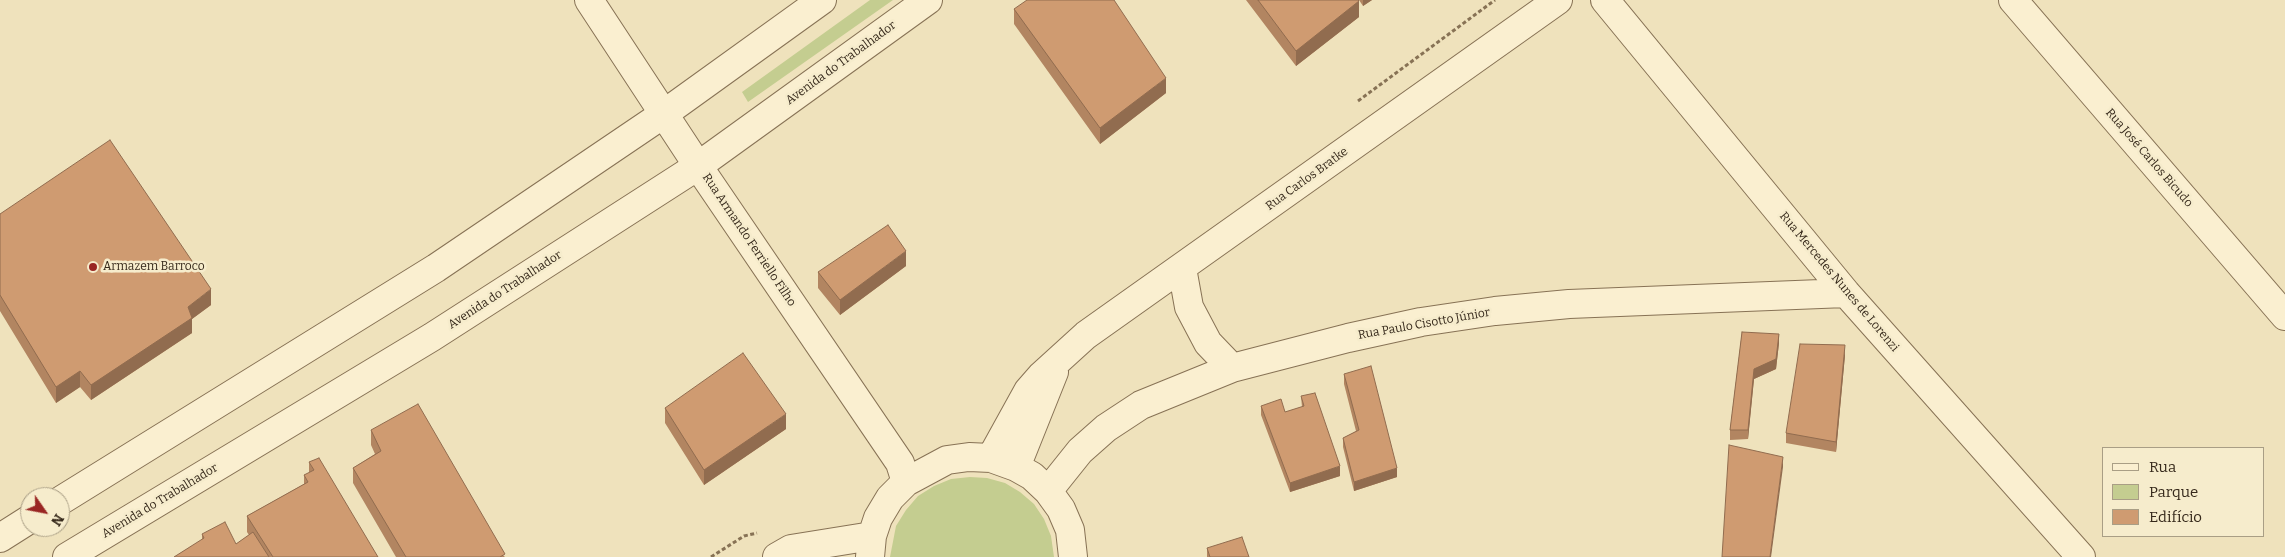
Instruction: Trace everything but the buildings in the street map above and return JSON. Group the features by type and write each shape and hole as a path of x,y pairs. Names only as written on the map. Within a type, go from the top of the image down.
{"street":[{"name":"Rua Armando Ferriello Filho","path":"589,0 665,113 698,166 900,463 906,482"},
{"path":"70,494 436,268 665,113 822,0"},
{"name":"Avenida do Trabalhador","path":"67,557 432,337 698,166 928,0"},
{"name":"Rua Carlos Bratke","path":"991,458 1028,391 1086,336 1558,0"},
{"name":"Rua Mercedes Nunes de Lorenzi","path":"1605,0 1846,293 2081,557"},
{"name":"Rua José Carlos Bicudo","path":"2013,0 2285,316"},
{"path":"1182,268 1189,307 1208,343 1232,368"},
{"name":"Rua Paulo Cisotto Júnior","path":"1048,491 1080,451 1106,428 1141,405 1232,368 1348,338 1421,322 1495,311 1570,304 1846,293"},
{"name":"Rua Carlos Bratke","path":"1016,467 1047,393 1058,361"},
{"path":"777,557 791,549 871,546 878,518 890,498 906,482 947,460 969,457 991,458 1016,467 1032,476 1048,491 1061,509 1070,530 1073,557"},
{"path":"0,538 20,525"}],"green space":[{"path":"870,0 893,0 748,102 742,92"},
{"path":"987,478 1005,483 1020,492 1034,504 1044,519 1051,536 1054,557 890,557 896,526 918,496 934,486 951,479"}],"place":[{"name":"Armazem Barroco","path":"93,267"}]}
